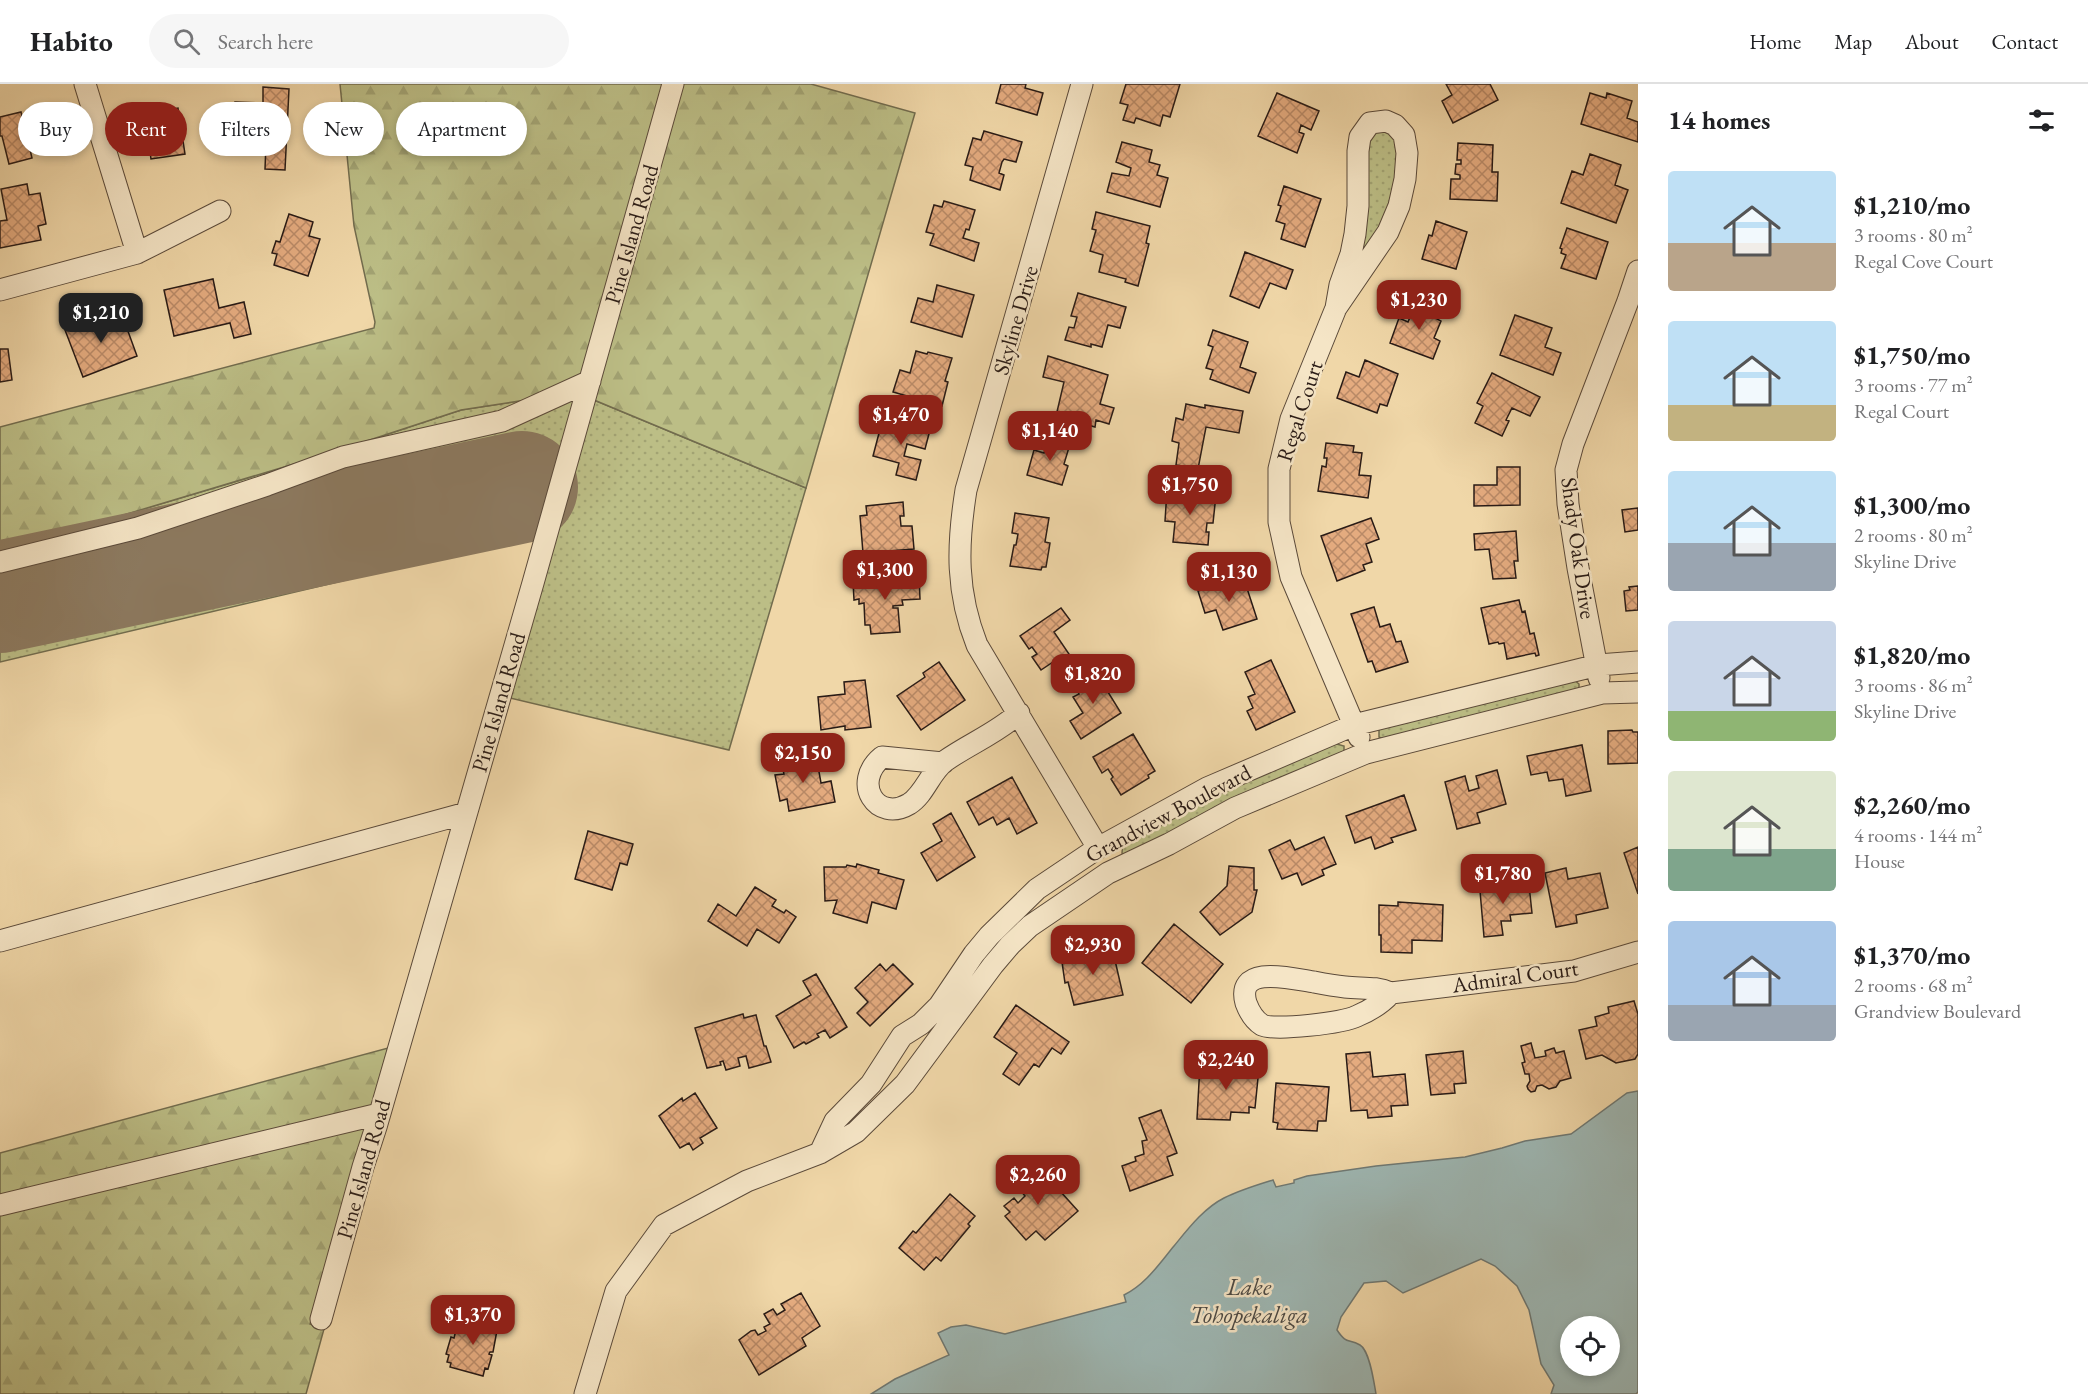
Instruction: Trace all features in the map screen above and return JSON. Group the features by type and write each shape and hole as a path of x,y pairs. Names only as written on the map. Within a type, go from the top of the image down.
{"street":[{"path":"84,84 137,253"},
{"name":"Pine Island Road","path":"321,1319 673,84"},
{"name":"Skyline Drive","path":"1082,84 966,490 961,522 960,562 967,619 977,645 1098,848"},
{"name":"Regal Court","path":"1336,308 1388,232 1399,206 1405,179 1407,153 1404,135 1395,125 1386,121 1370,123 1360,136 1355,234 1340,285 1336,308 1292,419 1280,469 1279,522 1291,577 1366,753"},
{"path":"0,290 137,253 220,211"},
{"name":"Shady Oak Drive","path":"1602,693 1578,568 1568,504 1566,470 1638,271"},
{"path":"0,562 138,528 344,458 501,421 590,381"},
{"name":"Grandview Boulevard","path":"820,1153 836,1121 871,1084 902,1036 921,1024 939,1006 989,936 1037,889 1098,848 1207,788 1354,725 1598,665 1638,662"},
{"name":"Grandview Boulevard","path":"585,1394 616,1291 664,1225 747,1181 820,1153 856,1131 905,1084 1010,945 1030,926 1108,873 1169,844 1235,808 1366,753 1602,693 1638,692"},
{"path":"943,763 1004,726 1019,713"},
{"path":"0,941 466,813"},
{"name":"Admiral Court","path":"1391,993 1574,971 1638,952"},
{"path":"1265,976 1347,988 1380,988 1391,993 1384,1000 1356,1017 1276,1028 1264,1026 1255,1020 1247,1006 1245,996 1247,986 1252,981 1265,976"},
{"path":"0,1205 379,1114"}],"green space":[{"path":"340,84 663,84 577,392 461,410 324,455 0,552 0,427 374,328 375,322 354,226 347,156 384,156 384,102 342,102"},
{"path":"683,84 811,84 915,113 806,488 594,400"},
{"path":"1380,130 1396,135 1399,184 1377,241 1355,258 1370,136"},
{"path":"577,392 536,535 0,662 0,552 324,455 461,410"},
{"path":"594,400 806,488 729,750 510,698"},
{"path":"1574,680 1579,684 1579,688 1570,696 1466,717 1384,740 1379,737 1379,730 1382,726"},
{"path":"1333,743 1344,746 1344,755 1124,856 1122,853 1123,842 1193,805"},
{"path":"388,1048 310,1324 324,1329 306,1394 0,1394 0,1153"}],"water":[{"name":"Lake Tohopekaliga","path":"1638,1091 1638,1392 1636,1394 1551,1394 1554,1385 1541,1364 1529,1310 1517,1286 1495,1266 1481,1259 1403,1293 1386,1281 1364,1283 1341,1317 1337,1330 1340,1335 1363,1348 1371,1368 1376,1394 871,1394 895,1379 949,1355 938,1333 951,1327 966,1325 1005,1334 1126,1302 1124,1295 1152,1273 1197,1219 1217,1202 1236,1193 1273,1180 1276,1187 1294,1183 1294,1180 1307,1176 1465,1157 1525,1141 1571,1134 1627,1093"}],"building":[{"path":"1001,84 1026,84 1025,88 1043,93 1037,115 996,103"},
{"path":"1126,84 1180,84 1170,117 1163,115 1160,126 1136,118 1134,123 1123,120 1128,105 1120,103"},
{"path":"1446,84 1490,84 1498,100 1453,123 1442,101 1452,95"},
{"path":"263,87 289,89 288,102 263,102"},
{"path":"1277,93 1319,111 1311,130 1301,125 1299,132 1304,134 1297,153 1258,136"},
{"path":"1590,93 1606,98 1607,93 1632,101 1627,118 1638,122 1638,142 1581,124"},
{"path":"18,113 18,156 32,156 32,158 9,164 2,136 0,136 0,117"},
{"path":"984,131 1022,142 1016,162 1004,159 1002,162 999,173 1004,175 1000,190 970,180 973,167 965,165 973,138 981,140"},
{"path":"1122,142 1152,150 1149,162 1160,165 1157,175 1168,178 1160,207 1107,192 1112,173 1129,176 1131,168 1116,162"},
{"path":"1458,143 1493,145 1492,172 1498,172 1497,201 1450,199 1451,179 1460,179 1460,175 1455,174 1456,164 1461,164 1461,160 1457,160"},
{"path":"1590,154 1621,165 1615,185 1628,190 1616,223 1561,203 1572,171 1583,175"},
{"path":"151,156 171,156 151,159"},
{"path":"266,156 286,156 285,170 265,169"},
{"path":"27,184 29,195 40,193 46,224 38,226 41,240 0,248 0,221 7,220 1,189"},
{"path":"1284,186 1321,199 1305,247 1281,239 1285,224 1276,221"},
{"path":"944,201 975,210 969,230 966,229 963,238 979,243 974,261 930,245 934,234 926,232 934,205 942,207"},
{"path":"1096,212 1150,226 1146,243 1149,244 1138,286 1125,282 1126,279 1099,272 1103,255 1090,251 1096,230 1092,229"},
{"path":"289,214 313,222 309,236 320,239 308,276 274,265 277,254 272,253 276,241 280,242"},
{"path":"1436,221 1467,232 1456,269 1422,259"},
{"path":"1567,228 1608,242 1596,279 1561,268 1566,255 1561,253 1560,248"},
{"path":"1245,252 1293,270 1286,289 1270,283 1259,308 1230,296"},
{"path":"213,279 219,308 244,302 251,334 234,338 230,323 174,336 164,290"},
{"path":"937,285 974,295 962,337 911,322 918,298 933,302"},
{"path":"1078,293 1126,307 1120,328 1108,325 1102,347 1091,344 1091,347 1065,340 1069,327 1074,328 1077,317 1071,316"},
{"path":"1417,300 1439,308 1435,318 1441,321 1434,338 1440,341 1433,359 1390,343 1399,318 1408,322"},
{"path":"121,312 137,356 83,377 65,330 77,325 79,328"},
{"path":"1515,315 1552,328 1545,347 1561,353 1553,375 1500,355"},
{"path":"1213,330 1248,342 1240,367 1256,373 1249,393 1210,379 1213,370 1206,368 1213,347 1208,345"},
{"path":"0,349 8,349 12,380 0,382"},
{"path":"916,351 952,358 945,381 948,382 942,406 893,392 900,370 910,373"},
{"path":"1048,356 1108,375 1100,404 1114,408 1109,424 1096,420 1095,427 1056,416 1064,382 1043,377"},
{"path":"1365,360 1398,374 1387,406 1380,404 1377,413 1337,398 1346,372 1359,377"},
{"path":"1492,373 1540,397 1530,416 1512,408 1502,436 1475,423 1483,406 1477,403"},
{"path":"1186,404 1243,411 1239,433 1206,427 1198,469 1176,465 1179,443 1172,441 1176,418 1183,420"},
{"path":"883,418 930,430 925,449 907,444 904,456 921,460 916,480 896,475 899,463 873,456"},
{"path":"1049,437 1070,444 1064,464 1068,466 1062,485 1027,475 1034,450 1044,453"},
{"path":"1326,443 1354,446 1353,452 1362,453 1359,475 1371,476 1368,498 1318,491 1322,466 1326,467 1327,458 1324,458"},
{"path":"1497,467 1520,467 1520,505 1474,506 1474,485 1497,485"},
{"path":"1167,490 1216,495 1213,523 1207,523 1208,545 1173,542 1175,522 1165,521"},
{"path":"903,502 904,516 900,516 901,526 912,526 914,549 863,553 860,516 867,515 866,506"},
{"path":"1638,508 1638,530 1625,532 1622,510"},
{"path":"1015,513 1049,518 1045,542 1050,543 1046,567 1042,567 1041,570 1010,566 1018,534 1012,533"},
{"path":"1371,518 1379,539 1366,544 1372,562 1363,565 1365,570 1337,581 1321,536"},
{"path":"1516,531 1518,561 1514,561 1516,578 1493,579 1489,549 1475,550 1474,534"},
{"path":"1243,576 1257,619 1223,630 1216,610 1205,613 1198,591"},
{"path":"919,577 920,599 902,600 903,605 893,606 893,608 898,608 900,632 871,634 870,625 865,625 864,603 859,604 859,599 854,600 853,581"},
{"path":"1638,586 1638,610 1626,611 1624,591 1630,590 1629,587"},
{"path":"1519,600 1522,612 1525,611 1530,634 1534,633 1539,655 1536,656 1535,653 1507,659 1504,643 1489,644 1481,608"},
{"path":"1374,607 1380,627 1390,624 1396,642 1401,641 1408,662 1376,672 1372,661 1368,662 1351,614"},
{"path":"1061,608 1070,620 1054,632 1071,657 1062,662 1059,658 1041,670 1032,657 1037,654 1032,647 1029,649 1020,636"},
{"path":"1271,660 1295,712 1256,730 1247,711 1253,708 1248,697 1255,694 1245,672"},
{"path":"939,662 965,700 921,730 897,696 925,677 923,673"},
{"path":"1095,671 1121,713 1081,739 1070,721 1083,713 1073,697 1079,694 1073,684"},
{"path":"865,680 871,727 845,730 845,726 821,730 818,697 845,694 844,682"},
{"path":"1608,731 1638,732 1638,763 1608,764"},
{"path":"1133,734 1155,771 1148,775 1149,778 1121,795 1108,769 1102,773 1093,757"},
{"path":"1582,745 1591,791 1566,796 1563,779 1549,781 1547,772 1531,775 1527,756"},
{"path":"816,755 821,783 831,781 835,802 789,811 787,799 780,801 775,775 784,774 781,762"},
{"path":"1497,770 1506,804 1477,813 1480,823 1457,829 1445,782 1465,776 1469,791 1479,788 1476,776"},
{"path":"1012,777 1037,823 1017,834 1009,818 997,825 993,817 979,825 967,802"},
{"path":"1404,795 1416,830 1391,838 1393,842 1375,849 1371,837 1355,843 1346,816"},
{"path":"951,813 975,857 937,881 921,853 942,841 933,824"},
{"path":"588,831 633,844 627,865 620,863 612,890 575,879"},
{"path":"1324,837 1336,864 1322,870 1324,875 1302,885 1297,873 1282,879 1269,850 1290,840 1295,850"},
{"path":"1638,847 1638,894 1624,853"},
{"path":"857,864 904,880 896,909 872,902 867,923 833,913 837,900 825,901 824,867 846,867 847,865 856,867"},
{"path":"1229,866 1254,868 1254,890 1257,890 1252,912 1220,935 1200,912 1227,886"},
{"path":"1566,868 1568,879 1600,873 1608,908 1576,915 1577,923 1556,927 1545,873"},
{"path":"1519,880 1519,886 1529,885 1532,913 1510,915 1511,921 1501,921 1503,935 1484,937 1480,891 1493,889 1492,883"},
{"path":"755,887 776,900 772,906 784,913 786,910 796,917 779,943 757,929 747,946 708,921 718,904 736,916"},
{"path":"1398,902 1443,905 1442,941 1412,940 1412,953 1381,952 1379,905 1398,906"},
{"path":"1174,924 1223,964 1191,1003 1142,963"},
{"path":"1111,943 1123,995 1074,1005 1068,982 1065,983 1062,962 1092,955 1090,948"},
{"path":"880,964 886,971 893,964 913,984 870,1026 857,1013 868,1002 855,988"},
{"path":"816,974 847,1027 830,1038 825,1030 817,1034 819,1037 794,1048 776,1016 811,995 803,981"},
{"path":"1634,1001 1638,1014 1638,1054 1635,1059 1616,1063 1602,1055 1586,1059 1579,1030 1597,1026 1595,1017 1609,1013 1608,1007"},
{"path":"1016,1005 1069,1042 1061,1054 1052,1048 1039,1067 1034,1064 1019,1085 1003,1074 1017,1053 994,1037"},
{"path":"743,1014 744,1018 756,1015 764,1046 766,1046 771,1062 749,1068 746,1056 738,1058 740,1066 726,1070 723,1061 720,1062 721,1065 707,1068 695,1028"},
{"path":"1531,1043 1535,1058 1546,1056 1545,1051 1554,1048 1556,1053 1564,1051 1571,1078 1560,1081 1556,1087 1549,1089 1542,1085 1537,1086 1535,1091 1531,1092 1527,1086 1530,1081 1529,1074 1525,1074 1522,1063 1525,1062 1521,1046"},
{"path":"1463,1051 1466,1083 1454,1084 1455,1093 1431,1095 1426,1055"},
{"path":"1370,1052 1373,1077 1405,1074 1408,1105 1391,1106 1392,1116 1368,1118 1367,1110 1351,1111 1346,1054"},
{"path":"1200,1064 1259,1068 1255,1108 1249,1107 1249,1113 1231,1112 1230,1120 1197,1119"},
{"path":"1276,1083 1329,1087 1326,1121 1318,1121 1317,1131 1277,1129 1278,1123 1273,1122"},
{"path":"695,1093 717,1128 700,1138 703,1143 693,1150 689,1143 680,1148 659,1116 682,1098 683,1101"},
{"path":"1161,1110 1177,1153 1167,1157 1173,1175 1130,1191 1122,1166 1136,1161 1135,1157 1144,1154 1142,1141 1147,1140 1139,1118"},
{"path":"1027,1163 1047,1186 1052,1182 1078,1211 1045,1240 1036,1231 1026,1240 1005,1216 1010,1212 1004,1206 1014,1198 1018,1203 1025,1196 1010,1178"},
{"path":"950,1194 975,1216 968,1224 970,1226 941,1261 936,1257 924,1270 899,1248 913,1231 916,1233"},
{"path":"801,1293 820,1326 802,1338 806,1346 759,1375 739,1340 751,1331 755,1330 758,1335 766,1331 764,1327 770,1324 764,1314 773,1309 777,1315 785,1310 781,1304"},
{"path":"471,1316 498,1325 493,1352 489,1354 492,1355 488,1369 485,1368 483,1376 450,1367 451,1363 447,1362 449,1355 446,1354 451,1337 454,1338 456,1330 460,1331 463,1321 469,1323"}],"runway":[{"path":"0,597 522,487"}]}
